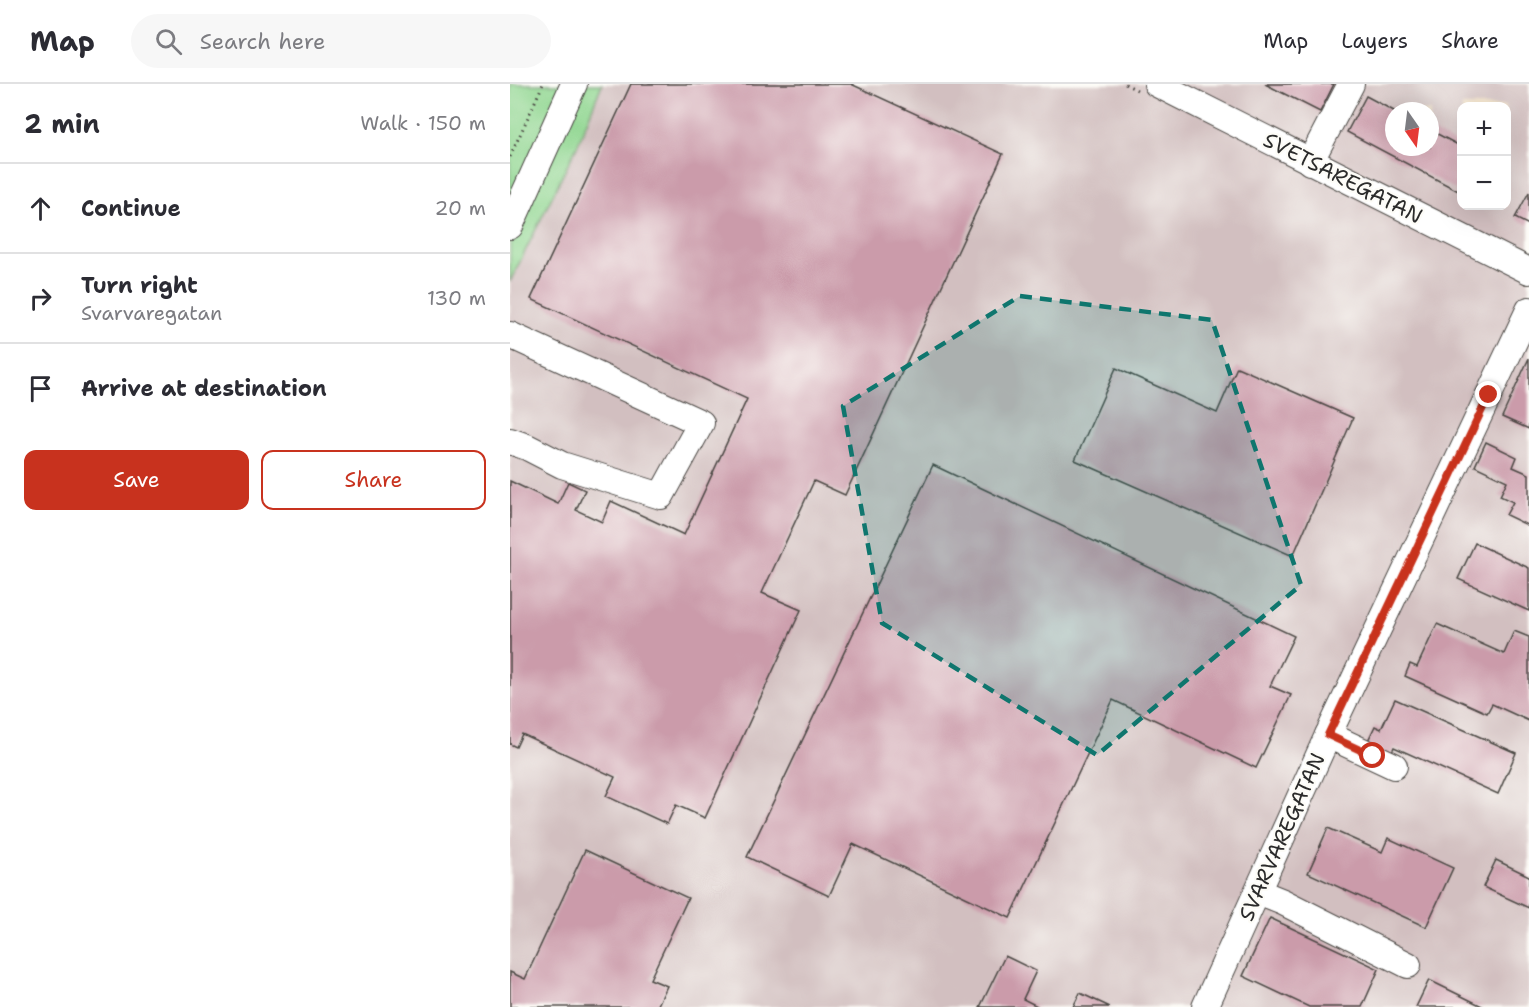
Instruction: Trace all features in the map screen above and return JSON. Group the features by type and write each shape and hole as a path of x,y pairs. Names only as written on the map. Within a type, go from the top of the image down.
{"street":[{"path":"510,226 574,84"},
{"name":"SVETSAREGATAN","path":"1156,84 1529,271"},
{"path":"1310,162 1351,84"},
{"name":"SVARVAREGATAN","path":"1205,1007 1328,735 1529,310"},
{"path":"510,335 701,423 661,496 562,465 510,441"},
{"path":"1328,735 1394,766"},
{"path":"1258,892 1283,902 1408,964"}],"path":[{"path":"510,157 543,84"}],"highlighted area":[{"path":"1020,296 1212,320 1301,585 1097,755 882,623 843,406"}],"shaded area":[{"path":"602,84 1529,84 1529,1007 510,1007 510,282 578,144"}],"green space":[{"path":"510,84 602,84 578,144 510,282"}],"building":[{"path":"631,84 851,84 1003,154 845,495 814,481 762,593 801,610 705,818 676,805 667,824 606,796 615,777 522,734 516,747 510,744 510,481 558,504 568,482 585,490 576,510 602,522 611,501 684,535 747,399 531,299"},
{"path":"1265,84 1334,84 1320,112"},
{"path":"1366,96 1385,106 1385,152 1347,132"},
{"path":"1439,135 1457,144 1457,190 1392,156 1439,156"},
{"path":"1529,192 1529,225 1515,218"},
{"path":"1529,358 1529,429 1502,417"},
{"path":"1237,367 1353,418 1293,556 1075,460 1116,368 1217,413"},
{"path":"1486,442 1517,457 1513,467 1529,474 1529,526 1506,515 1513,502 1500,496 1507,481 1475,466"},
{"path":"933,465 1294,636 1270,686 1291,695 1256,768 1113,700 1010,918 853,844 829,896 747,857"},
{"path":"1475,543 1529,568 1529,611 1458,579"},
{"path":"1437,624 1504,654 1514,631 1529,637 1529,721 1492,704 1487,713 1405,676 1410,664 1417,667"},
{"path":"1395,699 1516,753 1498,794 1394,747 1388,760 1364,749 1375,726 1381,729"},
{"path":"1328,828 1382,852 1388,838 1453,868 1426,927 1308,873"},
{"path":"585,850 688,898 650,979 667,986 657,1007 510,1007 510,972 525,979"},
{"path":"1496,860 1529,876 1529,908 1483,887"},
{"path":"1270,918 1379,969 1362,1007 1309,1007 1243,976"},
{"path":"1005,956 1036,971 1023,999 1039,1007 980,1007"},
{"path":"1429,980 1484,1007 1416,1007"},
{"path":"1080,993 1110,1007 1073,1007"}],"route":[{"path":"1373,756 1328,735 1489,395"}]}
